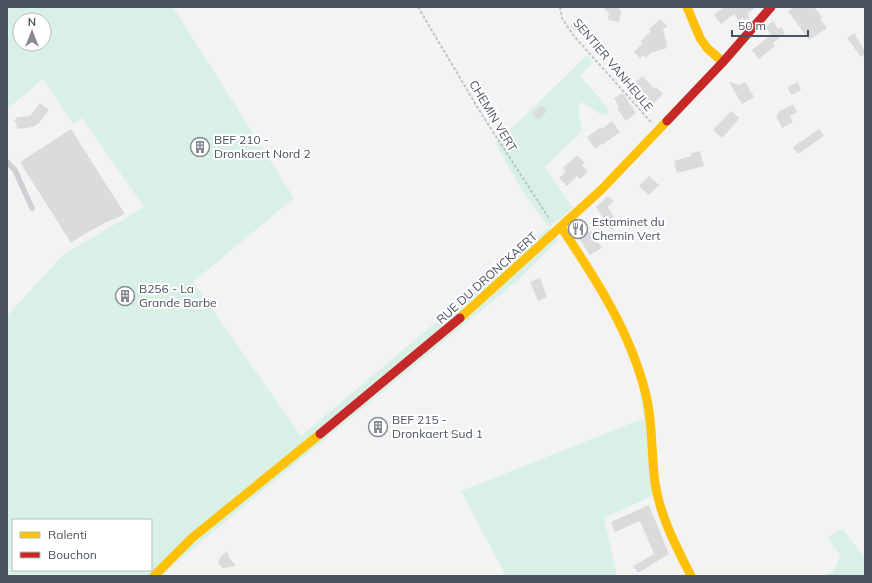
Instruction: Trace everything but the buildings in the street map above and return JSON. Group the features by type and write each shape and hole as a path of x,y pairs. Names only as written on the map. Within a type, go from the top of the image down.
{"main road":[{"path":"686,7 700,38 707,48 723,62"},
{"name":"RUE DU DRONCKAERT","path":"152,570 448,330 560,229 601,190 658,131 723,62 771,7"},
{"path":"560,229 579,254 612,310 625,335 637,365 649,412 654,473 658,500 671,534 691,576"},
{"name":"RUE DU DRONCKAERT","path":"154,576 192,538"}],"lane":[{"path":"7,162 15,170 32,208"}],"path":[{"name":"CHEMIN VERT","path":"418,7 478,110 516,169 560,229"},
{"name":"SENTIER VANHEULE","path":"560,7 562,18 573,35 658,131"}],"green space":[{"path":"7,7 173,7 294,198 193,282 301,436 549,227 558,240 517,281 161,576 7,576 7,316 63,255 144,207 82,118 73,124 43,79 7,109"},
{"path":"587,55 593,62 580,76 609,109 608,115 600,114 582,102 578,112 582,131 545,167 573,208 549,227 522,190 496,144"},
{"path":"633,342 660,492 604,518 617,576 506,576 461,491 644,418"},
{"path":"842,528 865,558 865,576 824,576 834,570 841,556 827,538"}],"traffic: slow":[{"path":"687,7 700,38 707,48 723,62"},
{"path":"460,318 601,190 667,121"},
{"path":"561,227 587,266 611,307 631,350 646,395 648,406 657,495 669,531 691,576"},
{"path":"154,576 192,538 320,434"}],"traffic: jam":[{"path":"667,121 723,62 771,7"},
{"path":"320,434 460,318"}],"place":[{"name":"BEF 210 - Dronkaert Nord 2","path":"200,147"},
{"name":"Estaminet du Chemin Vert","path":"578,229"},
{"name":"B256 - La Grande Barbe","path":"125,296"},
{"name":"BEF 215 - Dronkaert Sud 1","path":"378,427"}]}
